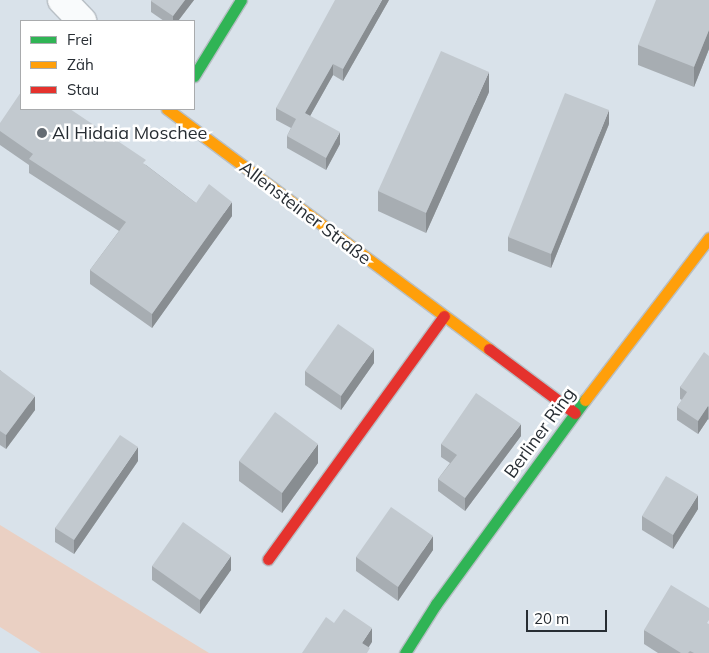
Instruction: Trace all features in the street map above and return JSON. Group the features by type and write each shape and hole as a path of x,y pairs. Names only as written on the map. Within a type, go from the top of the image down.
{"street":[{"path":"62,0 81,20"},
{"path":"195,74 242,0"},
{"name":"Allensteiner Straße","path":"170,110 575,413"},
{"name":"Berliner Ring","path":"405,653 436,604 575,413 709,238"},
{"path":"268,559 444,316"}],"shaded area":[{"path":"0,525 209,653 41,653 0,627"}],"building":[{"path":"151,0 185,0 173,16"},
{"path":"335,0 382,0 343,69 333,64 305,113 340,132 326,158 287,136 296,119 276,108"},
{"path":"656,0 709,0 709,30 694,67 638,45"},
{"path":"441,51 489,72 426,213 378,191"},
{"path":"20,93 20,110 71,110 146,160 143,163 196,203 209,184 232,202 152,314 90,270 126,222 29,159 33,154 0,131 0,123"},
{"path":"565,93 609,110 551,254 508,237"},
{"path":"338,324 374,349 341,396 305,371"},
{"path":"704,352 709,356 709,407 698,421 677,407 687,392 680,387"},
{"path":"0,370 35,396 6,435 0,431"},
{"path":"476,393 521,424 465,498 438,479 457,455 441,444"},
{"path":"275,412 318,444 282,493 239,461"},
{"path":"120,435 138,447 74,540 55,528"},
{"path":"666,476 698,495 673,535 642,516"},
{"path":"391,507 433,536 398,587 356,557"},
{"path":"183,522 231,556 200,600 152,566"},
{"path":"671,585 709,608 709,620 707,623 709,624 709,653 694,653 690,651 688,653 681,653 644,630"},
{"path":"344,609 372,628 362,643 370,648 367,653 302,653 326,617 334,623"}],"traffic: fast":[{"path":"195,74 241,0"},
{"path":"405,653 436,604 585,400"}],"traffic: slow":[{"path":"168,110 489,349"},
{"path":"585,400 709,238"}],"traffic: jam":[{"path":"268,559 444,316"},
{"path":"489,349 575,413"}],"place":[{"name":"Al Hidaia Moschee","path":"42,133"}]}
